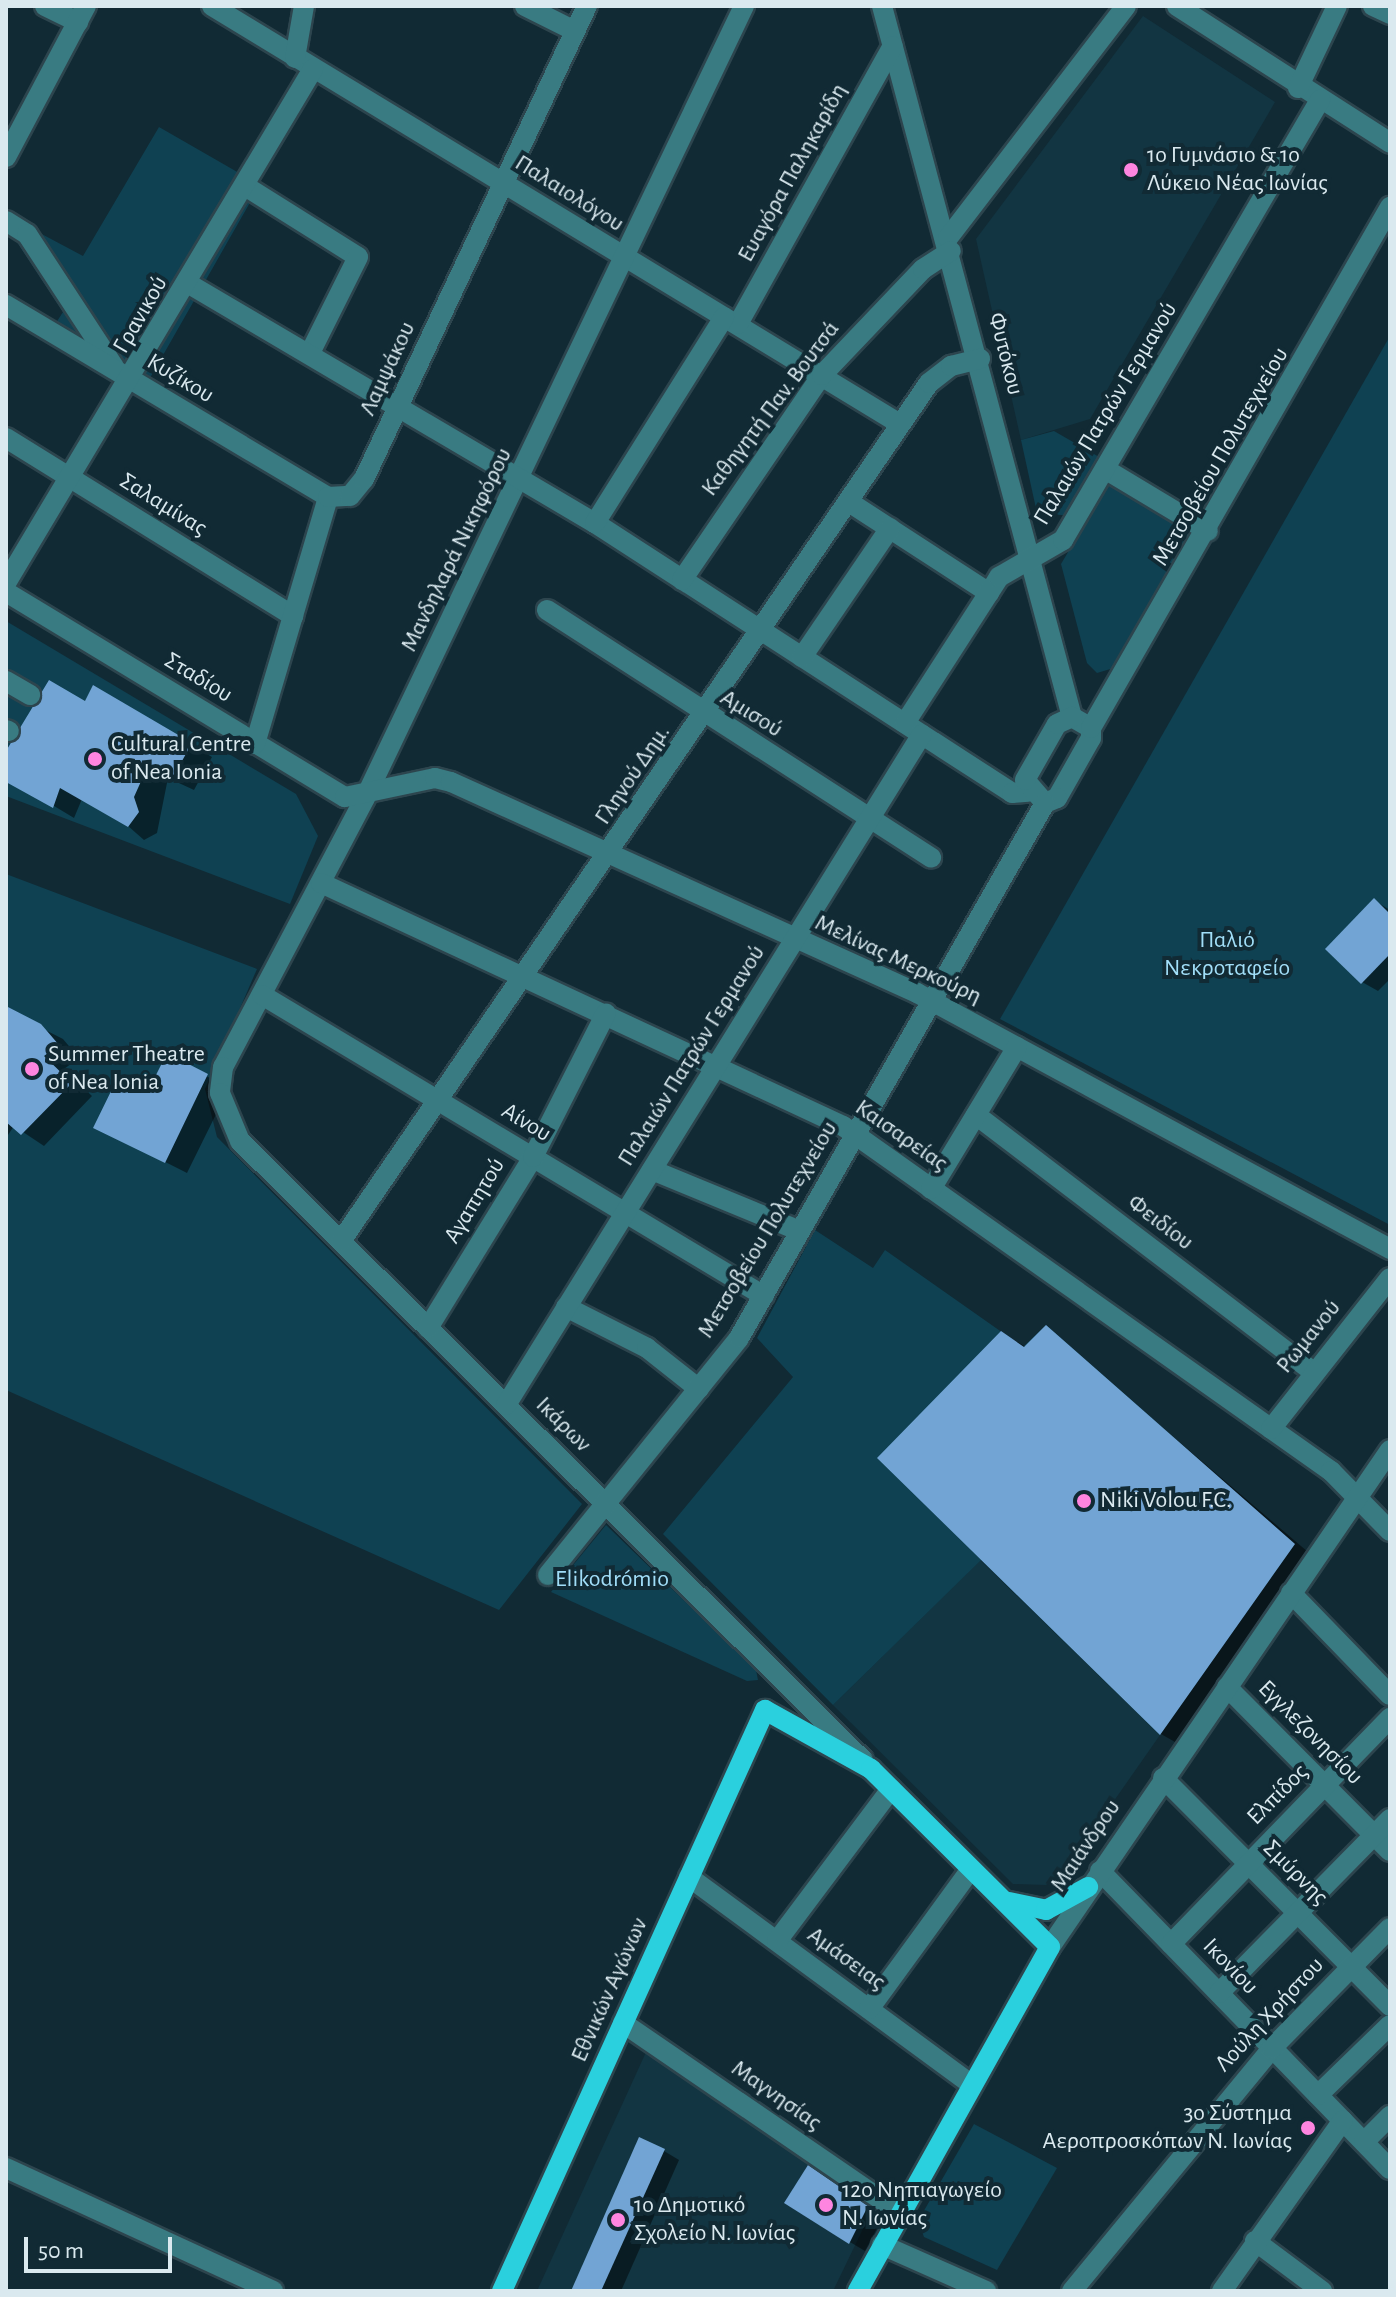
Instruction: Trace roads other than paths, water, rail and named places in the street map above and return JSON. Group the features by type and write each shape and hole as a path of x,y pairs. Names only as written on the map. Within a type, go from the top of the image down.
{"main road":[{"name":"Ικάρων","path":"765,1710 871,1769 1050,1947"},
{"name":"Εθνικών Αγώνων","path":"502,2291 765,1710"},
{"path":"999,1896 1038,1912 1094,1879"},
{"name":"Μαιάνδρου","path":"858,2291 899,2212 1050,1947"}],"street":[{"path":"6,157 82,14 45,6"},
{"name":"Παλαιολόγου","path":"212,6 900,424"},
{"path":"295,58 304,6"},
{"path":"525,6 575,31"},
{"name":"Λαμψάκου","path":"328,497 340,501 358,490 400,407 587,6"},
{"name":"Μανδηλαρά Νικηφόρου","path":"225,1113 223,1067 365,798 521,479 744,6"},
{"name":"Φυτόκου","path":"882,6 950,245 1072,717"},
{"name":"Καθηγητή Παν. Βουτσά","path":"682,580 822,375 923,269 950,245 1126,6"},
{"path":"1177,6 1298,88 1390,143"},
{"path":"1298,88 1337,6"},
{"path":"1373,6 1390,14"},
{"name":"Ευαγόρα Παληκαρίδη","path":"595,523 731,321 893,46"},
{"name":"Γρανικού","path":"6,583 71,478 128,377 189,284 313,69"},
{"name":"Παλαιών Πατρών Γερμανού","path":"506,1405 871,818 913,728 989,593 1004,571 1058,547 1320,100"},
{"path":"247,182 358,257 310,353"},
{"name":"Μετσοβείου Πολυτεχνείου","path":"548,1575 699,1389 764,1296 933,1002 1037,798 1057,798 1091,728 1208,531 1390,207"},
{"path":"6,221 27,234 128,377"},
{"path":"189,284 595,523 1012,793 1037,798"},
{"name":"Κυζίκου","path":"6,305 328,497"},
{"name":"Γληνού Δημ.","path":"341,1241 763,632 900,424 939,373 980,359"},
{"name":"Σαλαμίνας","path":"6,438 293,616"},
{"path":"1105,469 1208,531"},
{"path":"255,744 328,497"},
{"path":"849,502 989,593"},
{"path":"802,657 890,528"},
{"name":"Σταδίου","path":"6,592 345,797 365,798"},
{"name":"Αμισού","path":"547,610 704,716 931,857"},
{"path":"6,681 30,695"},
{"path":"1037,798 1025,780 1057,724 1072,717 1091,728"},
{"name":"Μελίνας Μερκούρη","path":"365,798 440,778 933,1002 1390,1249"},
{"name":"Καισαρείας","path":"321,883 526,975 855,1134 1271,1429 1358,1497 1390,1531"},
{"name":"Αίνου","path":"262,995 764,1296"},
{"name":"Αγαπητού","path":"428,1328 533,1157 606,1013"},
{"path":"931,1189 1017,1047"},
{"name":"Ικάρων","path":"225,1113 240,1141 871,1769"},
{"name":"Φειδίου","path":"976,1115 1312,1371"},
{"path":"652,1170 800,1231"},
{"name":"Ρωμανού","path":"1271,1429 1312,1371 1390,1278"},
{"path":"566,1307 647,1348 699,1389"},
{"name":"Μαιάνδρου","path":"1050,1947 1390,1450"},
{"path":"1291,1593 1390,1695"},
{"name":"Εγγλεζονησίου","path":"1227,1687 1390,1851"},
{"name":"Ελπίδος","path":"1171,1944 1390,1718"},
{"name":"Σμύρνης","path":"1163,1778 1390,2006"},
{"path":"777,1941 891,1789"},
{"path":"1219,1993 1390,1819"},
{"path":"869,2009 971,1869"},
{"name":"Αμάσειας","path":"689,1877 971,2084"},
{"name":"Ικονίου","path":"1094,1879 1171,1944 1390,2169"},
{"name":"Λούλη Χρήστου","path":"1072,2291 1272,2048 1390,1928"},
{"name":"Μαγνησίας","path":"623,2023 899,2212"},
{"path":"1318,2095 1390,2025"},
{"path":"1364,2142 1390,2116"},
{"path":"1222,2291 1343,2120"},
{"path":"6,2168 273,2291"},
{"path":"1255,2241 1322,2291"},
{"path":"882,2245 986,2291"}],"place":[{"name":"1ο Γυμνάσιο & 1ο Λύκειο Νέας Ιωνίας","path":"1131,170"},
{"name":"Cultural Centre of Nea Ionia","path":"95,759"},
{"name":"Summer Theatre of Nea Ionia","path":"32,1069"},
{"name":"Niki Volou F.C.","path":"1084,1501"},
{"name":"3ο Σύστημα Αεροπροσκόπων Ν. Ιωνίας","path":"1308,2128"},
{"name":"12ο Νηπιαγωγείο Ν. Ιωνίας","path":"826,2205"},
{"name":"1ο Δημοτικό Σχολείο Ν. Ιωνίας","path":"618,2220"}],"park label":[{"name":"Παλιό Νεκροταφείο","path":"1227,955"},
{"name":"Elikodrómio","path":"612,1580"}]}
